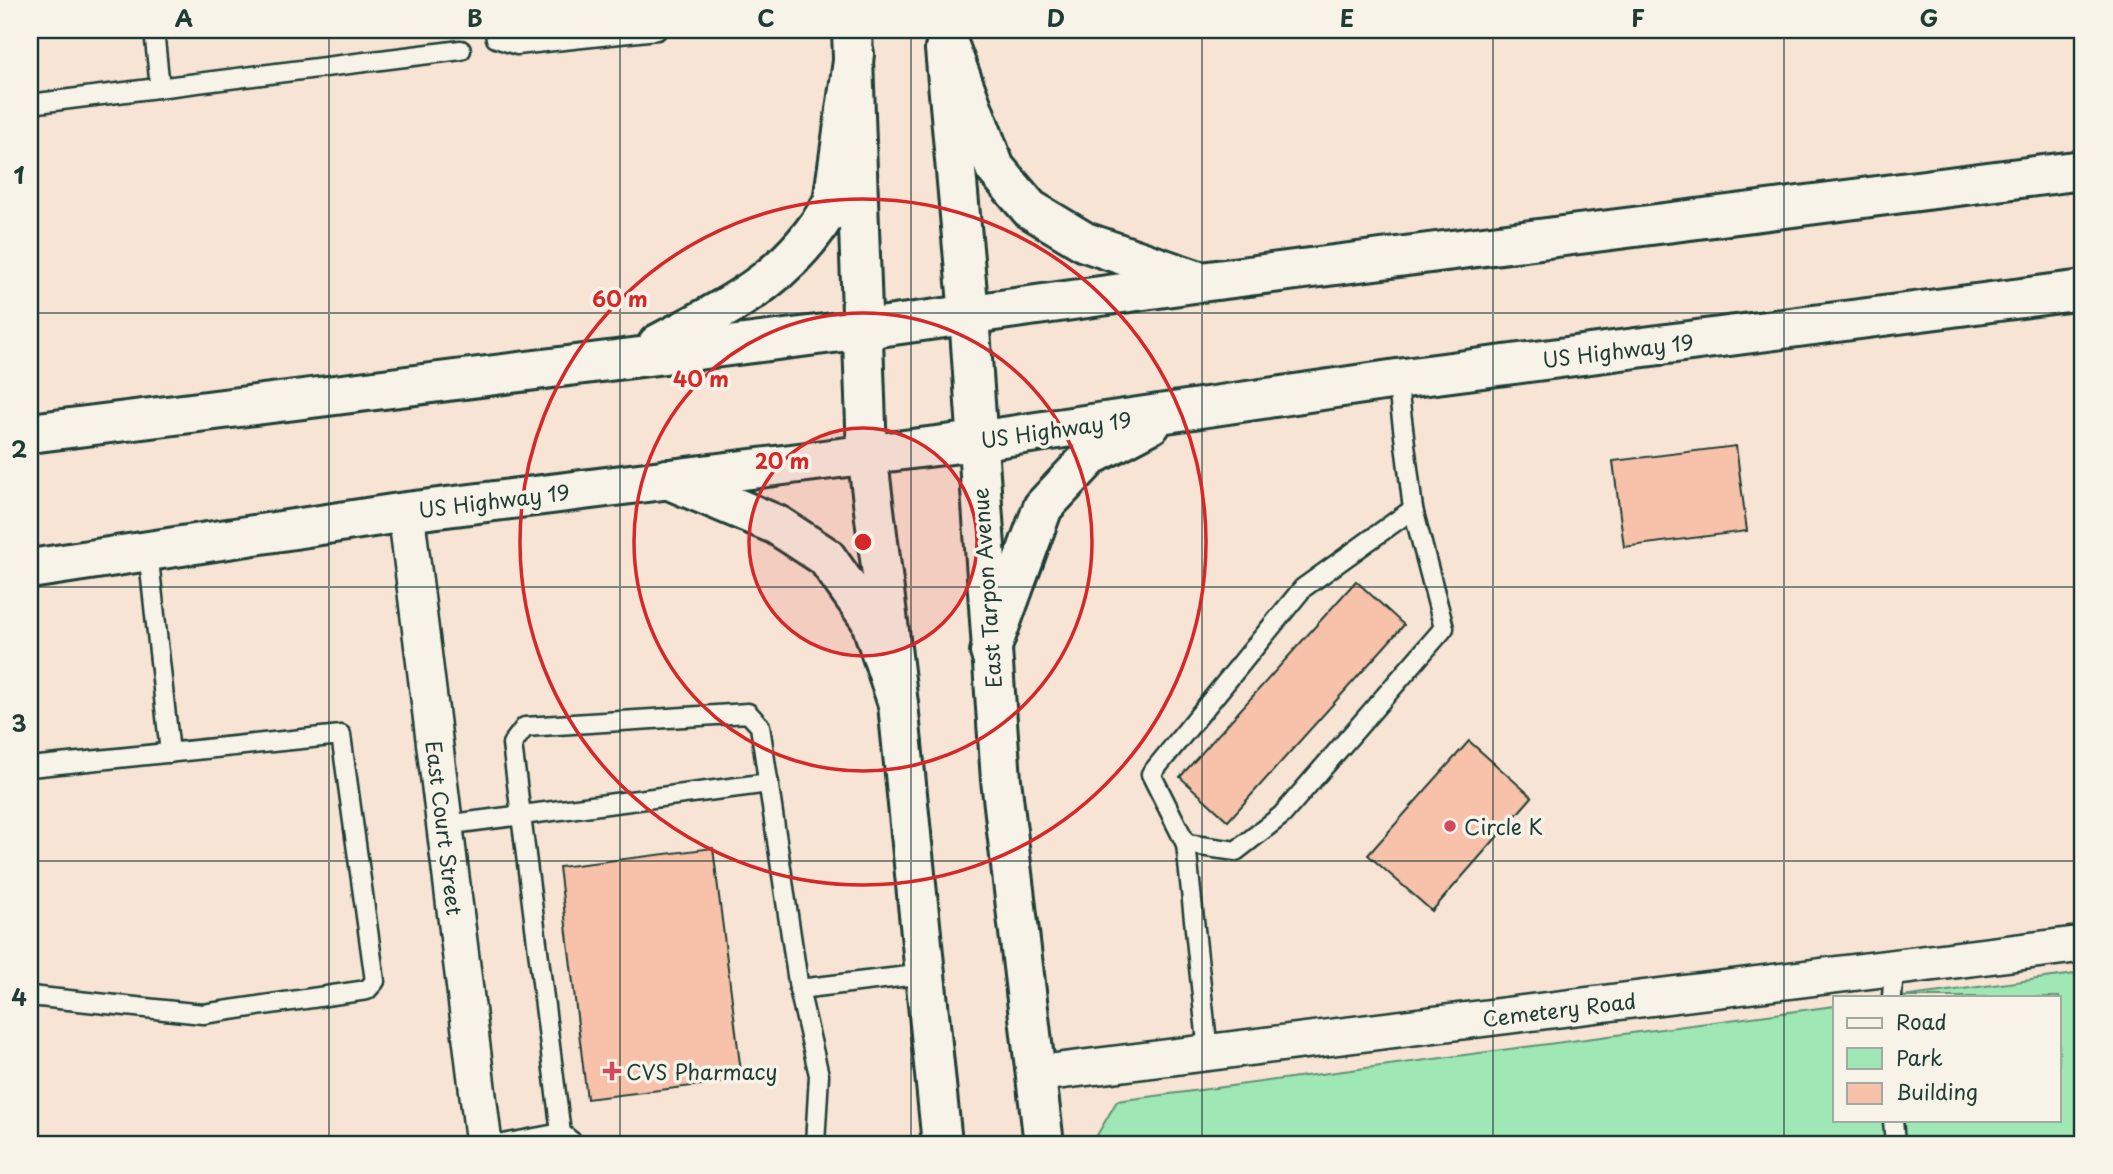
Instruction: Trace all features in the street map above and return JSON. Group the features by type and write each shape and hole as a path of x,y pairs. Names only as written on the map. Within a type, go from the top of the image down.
{"main road":[{"path":"943,30 995,168 1030,209 1085,242 1201,282"},
{"name":"East Tarpon Avenue","path":"943,30 969,315 990,652 1044,1144"},
{"path":"853,42 865,329 867,453 898,704 942,1144"},
{"path":"636,355 767,282 822,222 833,202 853,42"},
{"path":"30,433 636,355 865,329 1201,282 2083,170"},
{"name":"US Highway 19","path":"30,569 407,512 976,441 1397,379 2083,289"},
{"path":"990,652 1043,506 1092,455 1174,412"},
{"path":"666,478 776,524 826,557 870,619 898,704"}],"street":[{"name":"East Court Street","path":"407,512 484,1144"},
{"name":"Cemetery Road","path":"1035,1074 1208,1052 1893,982 2083,944"}],"lane":[{"path":"154,30 160,88"},
{"path":"494,30 496,38 517,45 657,30"},
{"path":"30,104 461,50"},
{"path":"1186,844 1236,851 1282,815 1444,628 1413,509 1397,379"},
{"path":"1208,1052 1186,844 1151,774 1303,588 1413,509"},
{"path":"148,551 170,753"},
{"path":"503,1144 568,1139 512,744 526,727 748,713 760,726 799,989 819,1075 816,1144"},
{"path":"30,767 341,735 375,981 367,990 203,1014 30,996"},
{"path":"445,825 769,783"},
{"path":"799,989 925,974"},
{"path":"1893,1122 1895,1144"}],"green space":[{"path":"2083,973 2083,1144 1097,1144 1096,1137 1117,1101 1833,1006 1833,1122 2060,1122 2060,996 1910,996"}],"building":[{"path":"1736,446 1747,531 1624,547 1613,461"},
{"path":"1356,581 1404,625 1228,821 1180,777"},
{"name":"Circle K","path":"1469,741 1532,797 1432,911 1368,855"},
{"name":"CVS Pharmacy","path":"713,848 742,1080 587,1099 559,867"}],"place":[{"name":"Circle K","path":"1450,826"},
{"name":"CVS Pharmacy","path":"612,1071"}]}
